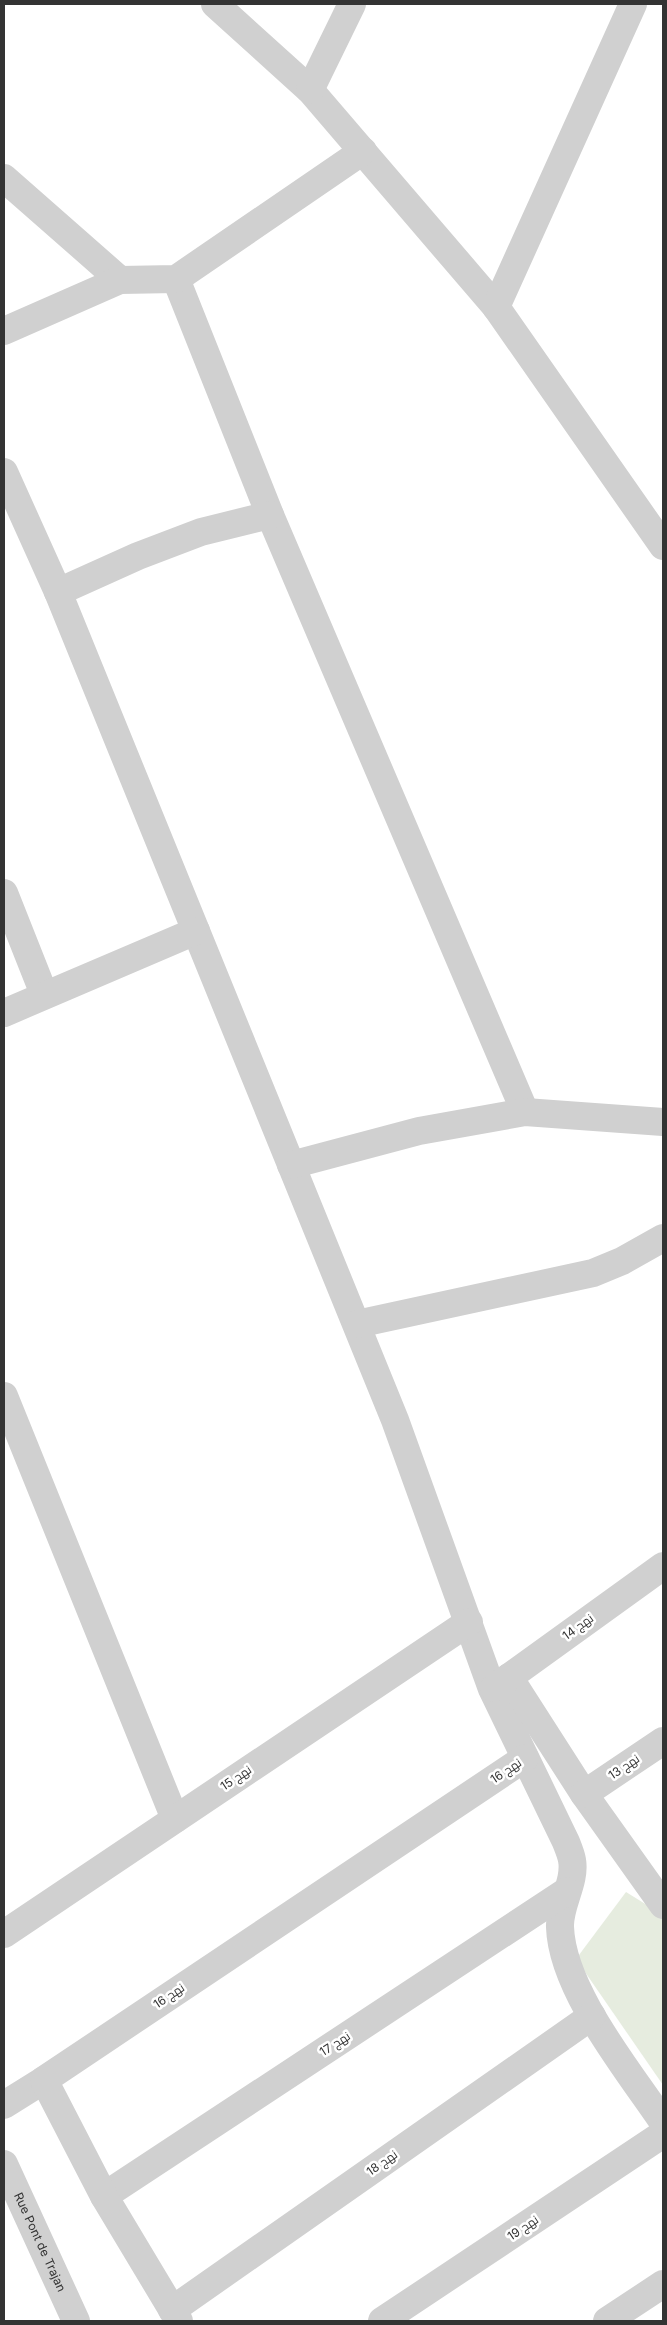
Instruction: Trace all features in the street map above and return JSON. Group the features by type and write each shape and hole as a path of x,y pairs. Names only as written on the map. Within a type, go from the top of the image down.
{"street":[{"path":"215,4 310,90 496,307 663,546"},
{"path":"310,90 352,4"},
{"path":"496,307 633,4"},
{"path":"4,331 120,280 176,280 363,151"},
{"path":"4,178 120,280"},
{"path":"176,280 270,515 525,1112"},
{"path":"4,472 58,592 357,1324 395,1420 469,1622 501,1683 662,1902"},
{"path":"58,592 138,556 201,532 270,515"},
{"path":"4,893 44,994"},
{"path":"4,1013 44,994 196,931"},
{"path":"292,1165 419,1131 525,1112 663,1122"},
{"path":"357,1324 593,1273 622,1261 663,1238"},
{"path":"4,1396 175,1819"},
{"name":"نهج 14","path":"501,1683 663,1566"},
{"name":"نهج 15","path":"4,1934 469,1622"},
{"path":"501,1683 525,1758 566,1842 572,1861 571,1876 560,1926 563,1952 571,1977 592,2016 663,2122"},
{"name":"نهج 13","path":"584,1794 663,1741"},
{"name":"نهج 16","path":"4,2105 525,1758"},
{"name":"نهج 17","path":"104,2196 567,1891"},
{"name":"نهج 18","path":"175,2315 592,2016"},
{"path":"44,2080 104,2196 175,2315"},
{"name":"نهج 19","path":"382,2321 663,2134"},
{"name":"Rue Pont de Trajan","path":"4,2164 76,2321"},
{"path":"607,2321 663,2284"}],"shaded area":[{"path":"626,1892 663,1915 663,2085 576,1959"}]}
